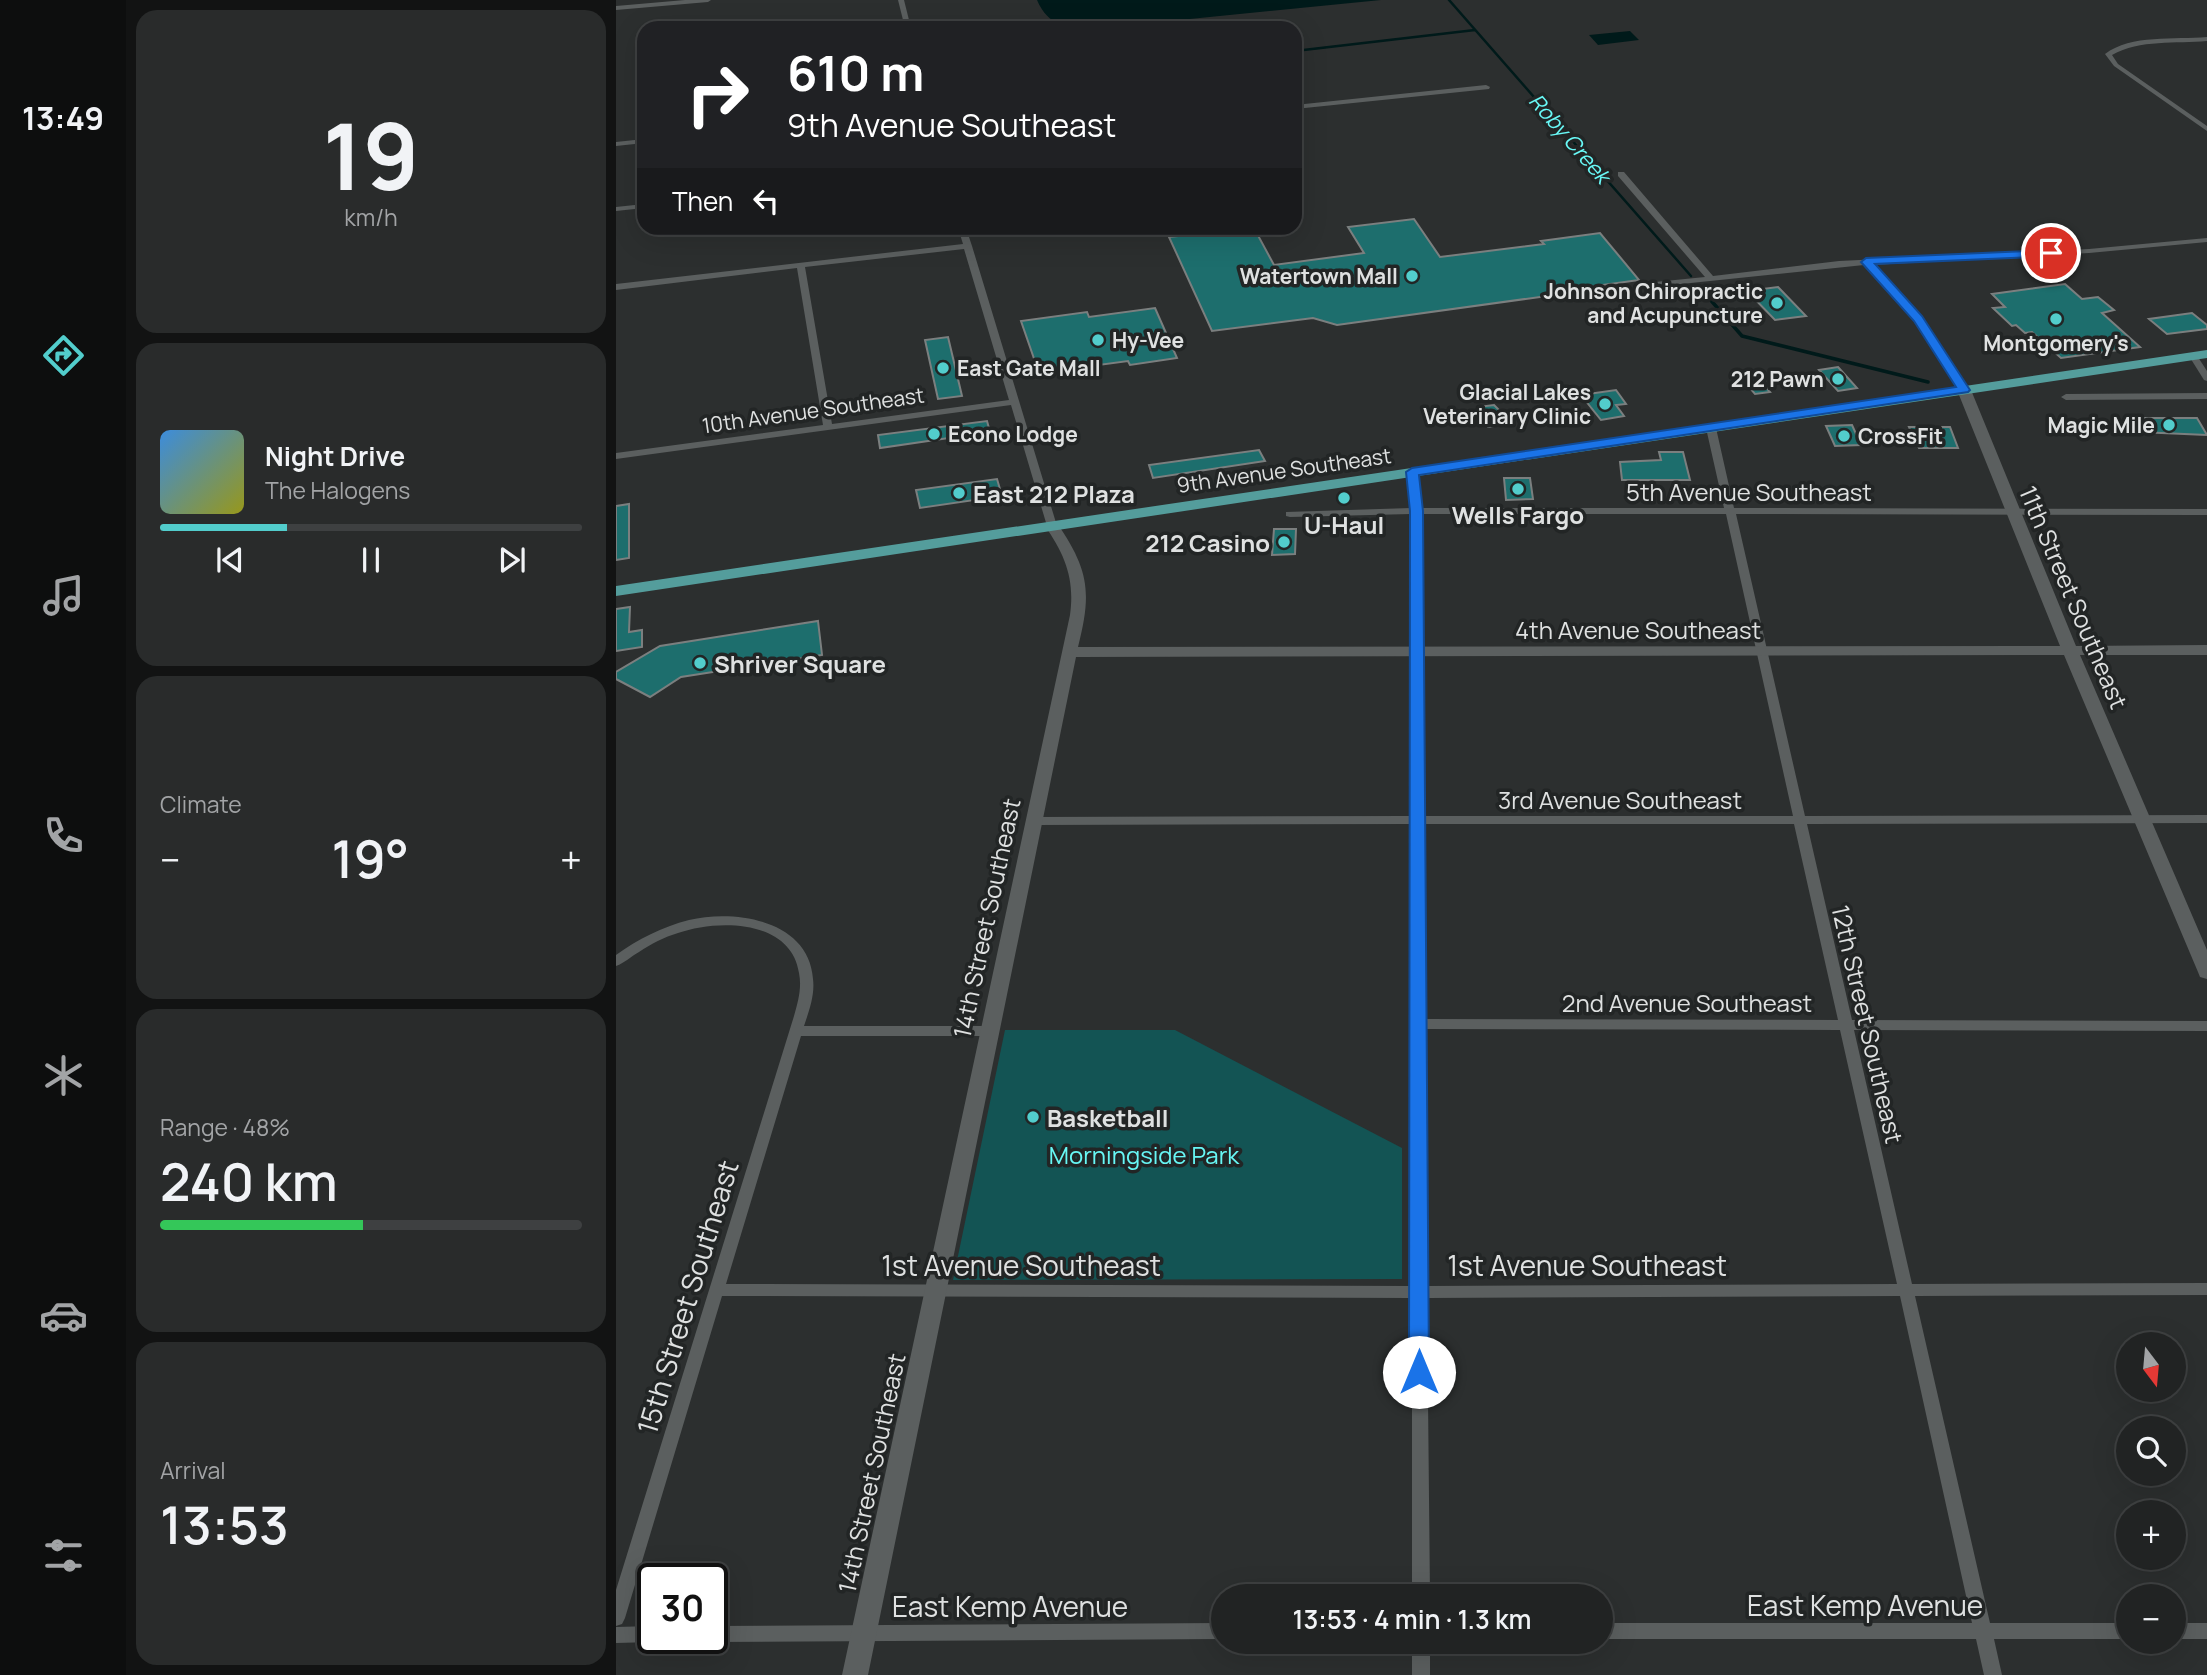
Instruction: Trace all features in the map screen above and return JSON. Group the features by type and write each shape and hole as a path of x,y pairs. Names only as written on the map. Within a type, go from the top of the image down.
{"main road":[{"name":"9th Avenue Southeast","path":"616,591 2200,355"}],"street":[{"path":"616,8 708,0"},
{"path":"901,0 906,21"},
{"path":"2207,39 2132,45 2108,54 2116,65 2207,129"},
{"path":"1302,106 1486,87"},
{"path":"616,144 637,142"},
{"path":"1620,174 1710,278"},
{"path":"616,209 637,207"},
{"name":"14th Street Southeast","path":"855,1675 1081,605 1075,561 1052,526 964,235"},
{"path":"1655,285 1866,262 2089,251 2207,240"},
{"path":"616,287 968,246"},
{"name":"11th Street Southeast","path":"1866,262 1918,319 1964,390 2013,513 2207,972"},
{"path":"801,265 828,427"},
{"path":"2200,355 2207,378"},
{"path":"2066,397 2207,396"},
{"name":"10th Avenue Southeast","path":"616,456 1016,402"},
{"name":"12th Street Southeast","path":"1711,428 1993,1675"},
{"path":"1412,472 1416,511 1420,1584"},
{"name":"5th Avenue Southeast","path":"1290,514 1416,511 2207,512"},
{"name":"4th Avenue Southeast","path":"1069,652 2207,650"},
{"name":"3rd Avenue Southeast","path":"1034,821 2207,819"},
{"name":"15th Street Southeast","path":"616,961 646,941 688,925 713,919 737,921 761,925 793,943 806,969 807,984 796,1031 616,1618"},
{"name":"2nd Avenue Southeast","path":"1419,1024 2207,1026"},
{"path":"796,1031 989,1031"},
{"name":"1st Avenue Southeast","path":"716,1290 1420,1292 2207,1289"},
{"name":"East Kemp Avenue","path":"1613,1631 2116,1631"},
{"path":"2186,1631 2207,1631"},
{"name":"East Kemp Avenue","path":"728,1634 1211,1632"},
{"path":"616,1634 637,1634"},
{"path":"1421,1654 1421,1675"}],"green space":[{"name":"Morningside Park","path":"1005,1030 1175,1030 1402,1148 1402,1279 953,1280"}],"shaded area":[{"path":"1037,0 1381,0 1170,21 1054,21 1042,10"},
{"path":"1630,31 1639,40 1598,45 1589,35"}],"building":[{"name":"Watertown Mall","path":"1414,219 1440,257 1544,244 1541,241 1600,233 1639,280 1581,288 1583,291 1337,325 1313,318 1212,331 1169,237 1258,235 1274,265 1364,253 1348,227"},
{"name":"Montgomery's","path":"2065,284 2082,299 2098,297 2114,310 2102,313 2140,347 2061,358 2032,332 2025,333 2016,325 2012,326 1993,308 2005,307 1992,294"},
{"name":"Johnson Chiropractic and Acupuncture","path":"1778,287 1806,316 1775,320 1747,291"},
{"name":"Hy-Vee","path":"1155,308 1177,358 1130,365 1128,361 1039,373 1021,321 1087,312 1089,317"},
{"path":"2192,313 2207,325 2207,329 2167,334 2149,319"},
{"name":"East Gate Mall","path":"948,337 962,396 938,399 925,340"},
{"name":"212 Pawn","path":"1838,367 1857,388 1838,391 1819,370"},
{"path":"1753,371 1770,392 1755,394 1737,373"},
{"name":"Glacial Lakes Veterinary Clinic","path":"1616,390 1626,404 1616,405 1624,416 1601,420 1581,395"},
{"path":"1494,405 1508,424 1488,427 1479,414 1482,414 1478,407"},
{"name":"Magic Mile","path":"2131,418 2197,418 2207,435 2139,432"},
{"name":"Econo Lodge","path":"987,421 990,432 880,448 878,435"},
{"name":"CrossFit","path":"1852,425 1861,445 1835,446 1826,426"},
{"path":"1909,427 1950,427 1958,448 1919,448"},
{"path":"1259,450 1265,461 1153,478 1149,465"},
{"path":"1659,452 1683,452 1690,480 1622,480 1620,462 1661,460"},
{"name":"Wells Fargo","path":"1504,478 1530,478 1533,499 1506,500"},
{"name":"East 212 Plaza","path":"997,479 1002,496 920,508 916,490"},
{"path":"629,504 629,558 616,560 616,506"},
{"name":"212 Casino","path":"1274,529 1296,529 1295,554 1272,555"},
{"path":"630,607 629,632 642,630 642,647 616,651 616,609"},
{"name":"Shriver Square","path":"818,621 822,655 681,677 650,697 616,679 616,672 660,646"}],"waterway":[{"name":"Roby Creek","path":"1449,0 1691,276"},
{"path":"1302,50 1475,30"},
{"name":"Roby Creek","path":"1701,289 1742,336 1928,382"}],"place":[{"name":"Watertown Mall","path":"1412,276"},
{"name":"Johnson Chiropractic and Acupuncture","path":"1777,303"},
{"name":"Montgomery's","path":"2056,319"},
{"name":"Hy-Vee","path":"1098,340"},
{"name":"East Gate Mall","path":"943,368"},
{"name":"212 Pawn","path":"1838,379"},
{"name":"Glacial Lakes Veterinary Clinic","path":"1605,404"},
{"name":"Magic Mile","path":"2169,425"},
{"name":"Econo Lodge","path":"934,434"},
{"name":"CrossFit","path":"1844,436"},
{"name":"Wells Fargo","path":"1518,489"},
{"name":"East 212 Plaza","path":"959,493"},
{"name":"U-Haul","path":"1344,498"},
{"name":"212 Casino","path":"1284,542"},
{"name":"Shriver Square","path":"700,663"},
{"name":"Basketball","path":"1033,1117"}],"route":[{"path":"1419,1372 1416,511 1412,472 1964,390 1918,319 1866,262 2051,253"}]}
